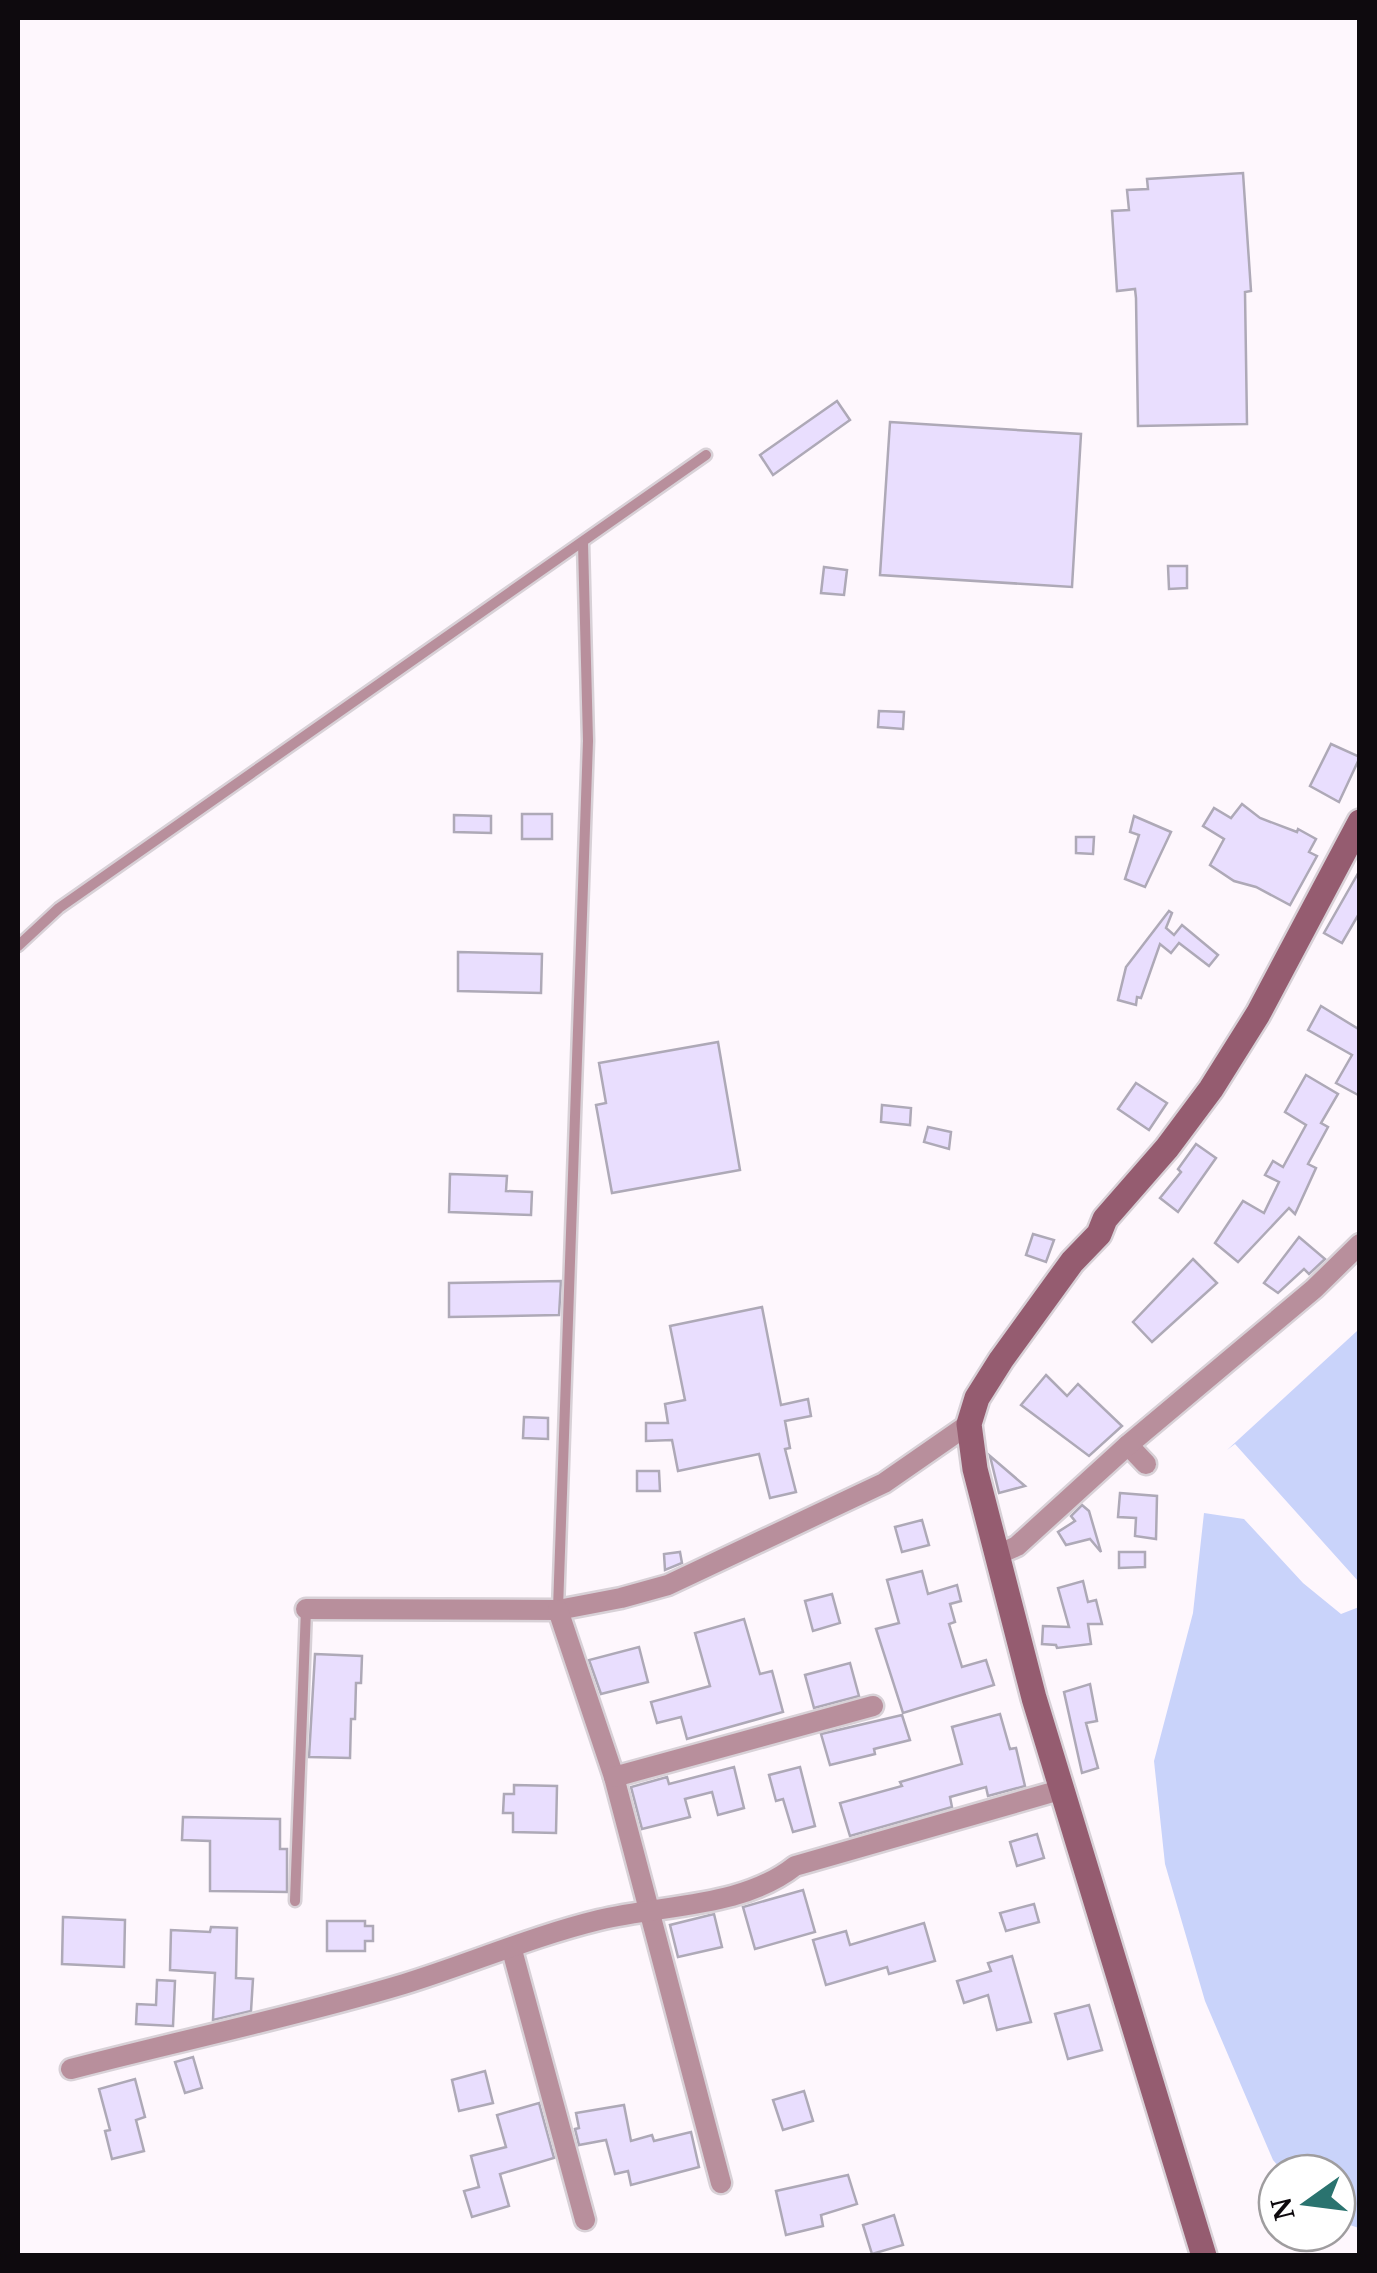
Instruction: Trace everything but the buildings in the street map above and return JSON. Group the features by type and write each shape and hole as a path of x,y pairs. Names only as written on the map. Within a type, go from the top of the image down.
{"street":[{"path":"1204,2256 1060,1790 975,1468 969,1424 976,1398 1001,1360 1072,1262 1099,1234 1104,1218 1167,1148 1211,1089 1258,1014 1358,831"},
{"path":"997,1555 1017,1546 1128,1445 1314,1289 1360,1244"},
{"path":"306,1609 558,1610 621,1598 668,1584 884,1483 969,1424"},
{"path":"1128,1445 1146,1464"},
{"path":"558,1610 614,1777 721,2184"},
{"path":"614,1777 874,1706"},
{"path":"71,2069 284,2017 512,1950 595,1921 724,1898 773,1883 796,1866 1060,1790"},
{"path":"512,1950 585,2220"}],"lane":[{"path":"18,946 60,908 706,456"},
{"path":"558,1610 588,741 583,543"},
{"path":"295,1901 306,1609"}],"water":[{"path":"1357,1331 1358,1581 1235,1444 1227,1450"},
{"path":"1204,1513 1244,1519 1303,1583 1341,1614 1359,1607 1359,2228 1357,2153 1270,2153 1205,2001 1165,1864 1154,1761 1193,1613"}]}
